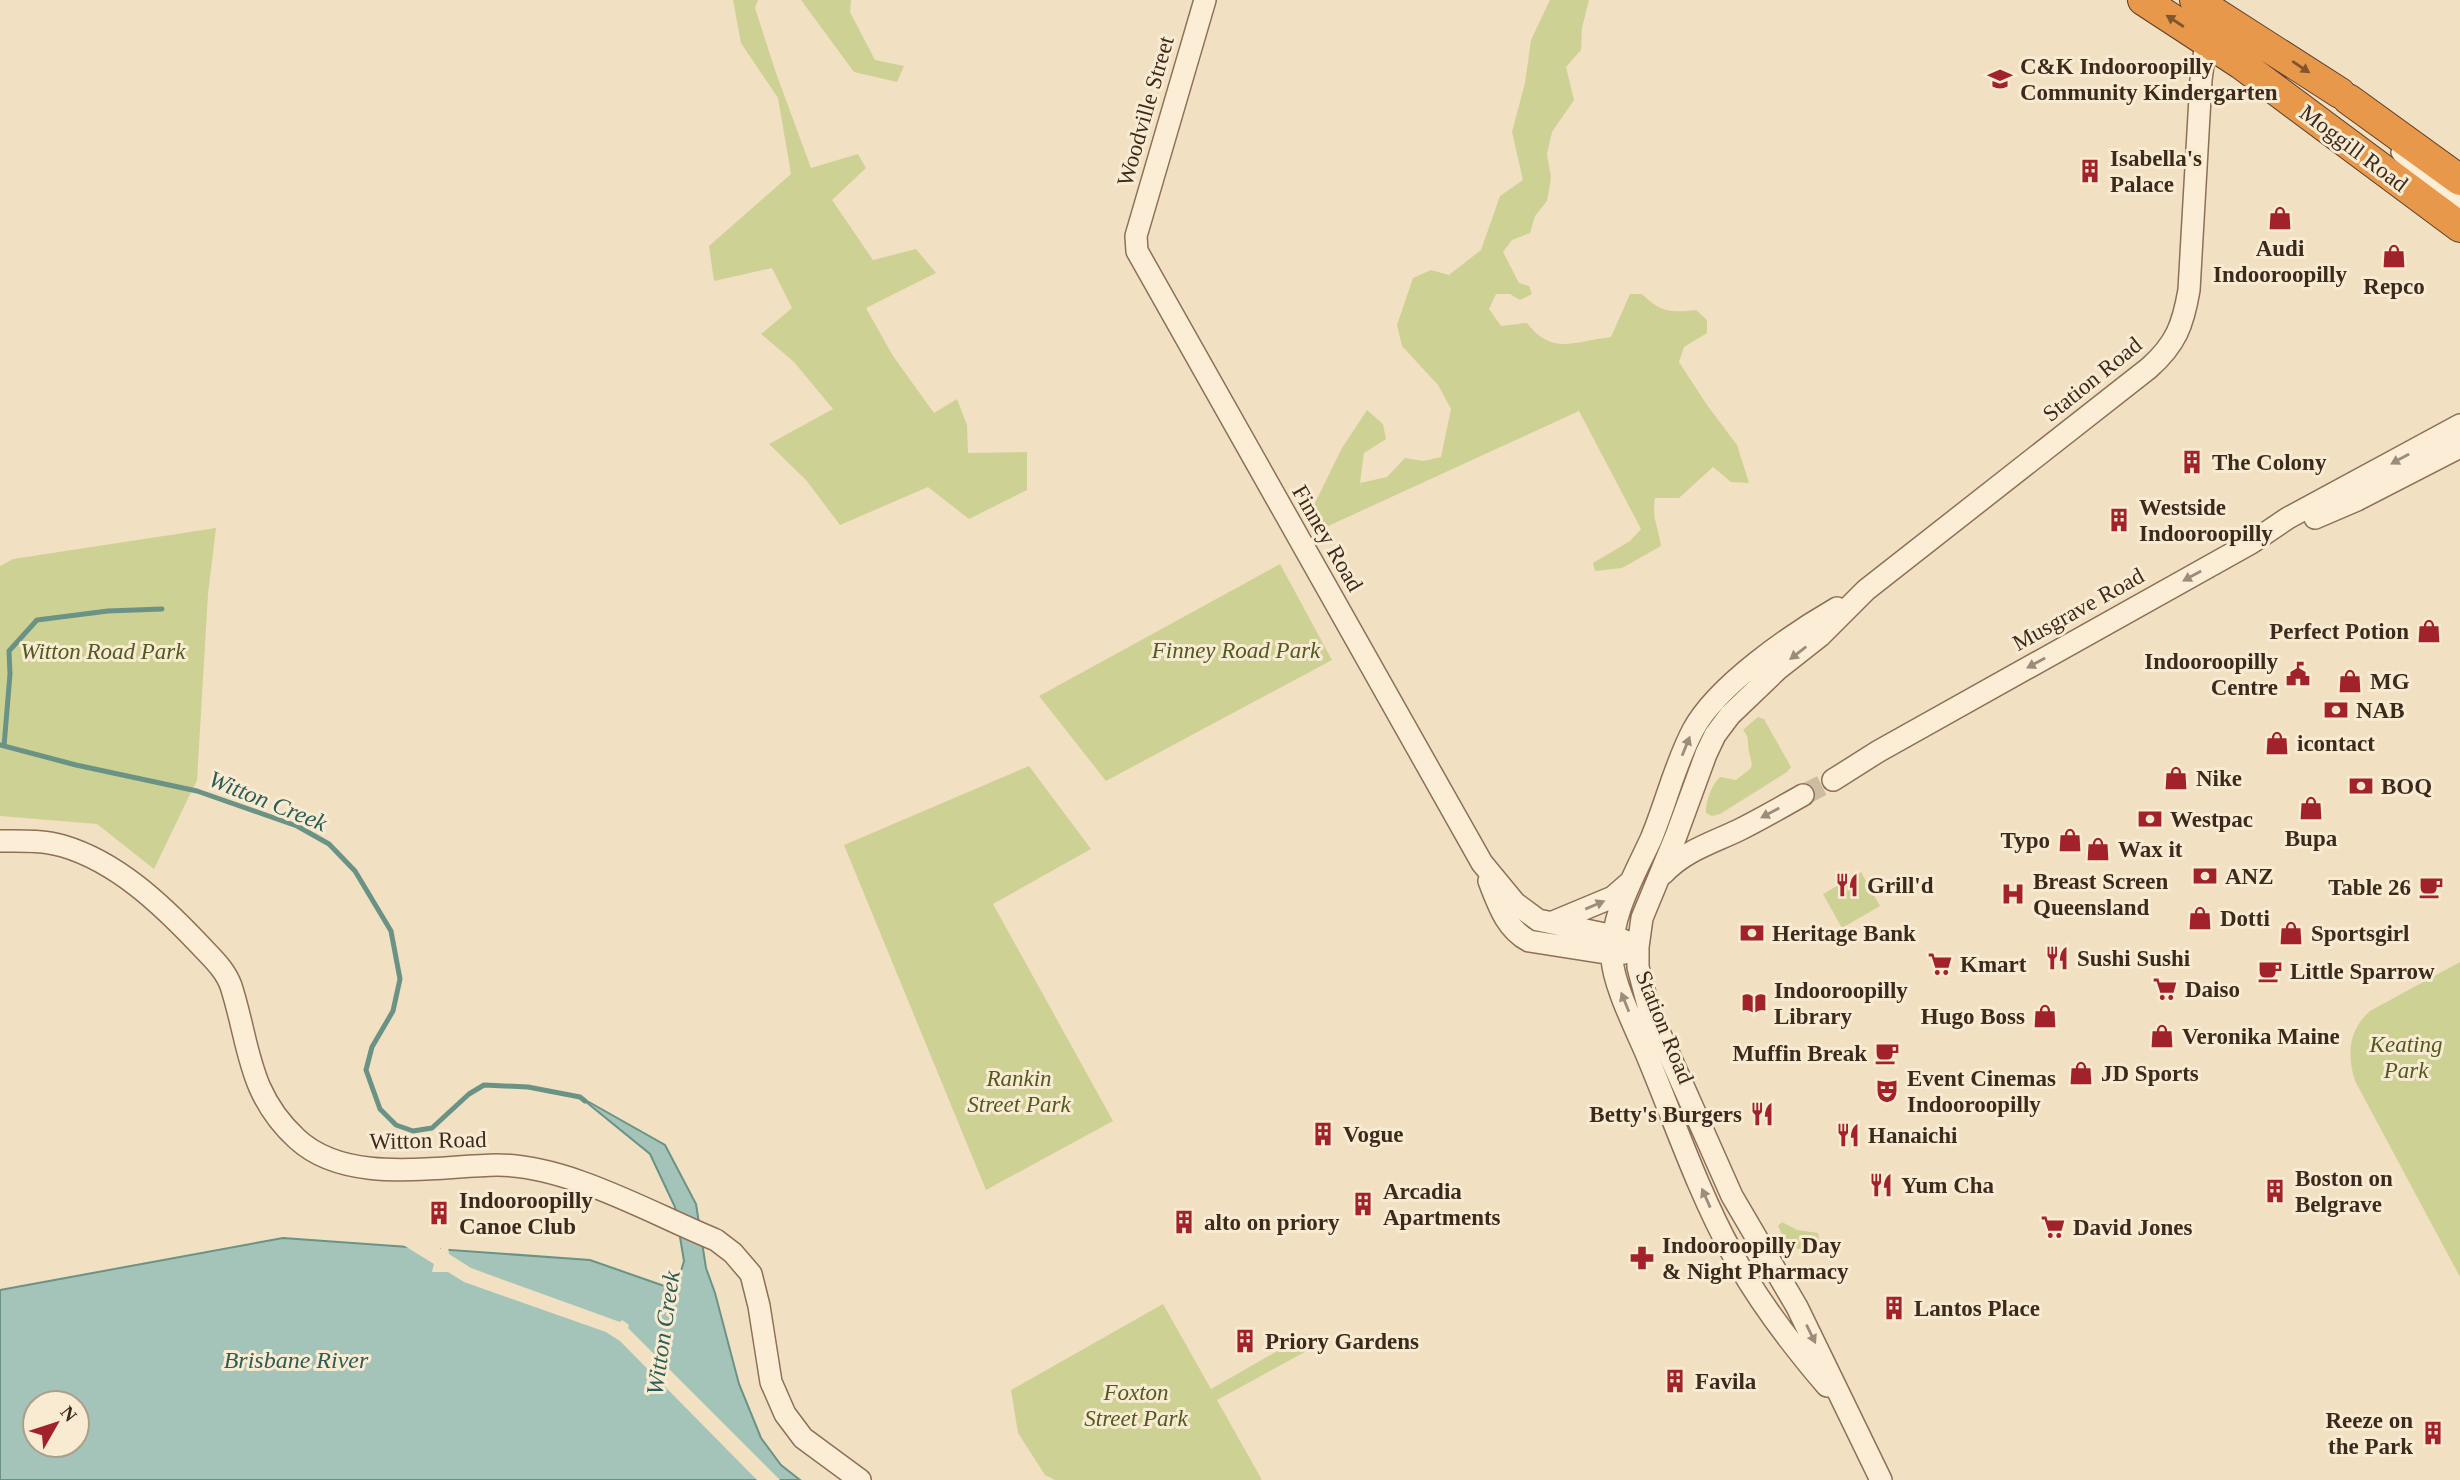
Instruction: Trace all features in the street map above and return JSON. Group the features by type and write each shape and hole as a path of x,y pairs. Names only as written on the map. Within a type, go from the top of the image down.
{"highway":[{"name":"Moggill Road","path":"2143,0 2215,29 2344,96 2460,180"},
{"name":"Moggill Road","path":"2195,0 2215,29 2260,78 2460,228"}],"street":[{"name":"Woodville Street","path":"1136,236 1205,0"},
{"name":"Station Road","path":"1844,1406 1774,1320 1740,1267 1700,1184 1615,973 1613,945 1623,903 1689,738 1711,703 1732,683 1799,631 1866,590 2149,368 2166,353 2175,340 2184,318 2189,290 2201,80 2215,29"},
{"path":"2344,96 2460,204"},
{"name":"Finney Road","path":"1136,236 1137,251 1482,863 1503,915 1521,936 1543,945 1613,945"},
{"name":"Musgrave Road","path":"1833,779 2251,543 2288,518 2460,425"},
{"path":"2251,543 2357,500 2460,447"},
{"name":"Station Road","path":"1866,590 1820,636 1771,676 1725,721 1706,754 1676,836 1644,909 1637,948 1640,979 1649,1009 1727,1185 1797,1307 1881,1480"},
{"path":"1656,883 1672,865 1707,843 1737,831 1803,795"},
{"path":"1662,810 1666,825 1676,836 1691,843 1707,843"},
{"name":"Witton Road","path":"0,841 40,841 63,845 88,855 137,885 180,924 224,972 230,985 249,1063 275,1116 298,1140 328,1159 353,1167 380,1169 500,1165 538,1170 583,1182 716,1240 733,1253 751,1275 759,1306 771,1382 785,1414 803,1438 860,1480"},
{"name":"Finney Road","path":"1482,863 1505,893 1524,911 1538,920 1550,923"},
{"path":"1550,923 1613,897 1633,878"},
{"path":"1550,923 1613,945 1637,948"},
{"path":"1740,1267 1765,1254"},
{"path":"1774,1320 1797,1307"}],"green space":[{"path":"733,0 758,0 755,8 811,168 858,154 866,168 832,200 873,260 916,249 936,273 866,308 893,356 934,413 957,399 967,425 968,453 1027,452 1027,490 969,519 928,487 840,525 806,480 769,444 833,409 794,362 761,334 792,308 772,268 714,281 709,246 791,174 778,98 741,43"},
{"path":"801,0 851,0 850,12 875,60 904,66 897,82 854,72"},
{"path":"1550,0 1589,0 1582,28 1581,50 1566,67 1574,100 1552,132 1547,154 1551,178 1547,201 1535,216 1530,233 1512,240 1503,252 1519,283 1529,286 1532,294 1520,300 1510,294 1496,294 1489,309 1501,326 1527,323 1546,340 1565,344 1611,337 1630,294 1642,294 1654,305 1666,310 1696,310 1707,320 1707,333 1684,347 1679,362 1737,445 1749,483 1731,482 1713,467 1679,498 1655,498 1655,518 1661,546 1622,568 1595,571 1593,563 1630,541 1641,529 1579,411 1326,527 1313,507 1342,448 1367,410 1383,424 1386,439 1364,453 1360,483 1387,477 1405,458 1423,461 1441,457 1451,409 1438,385 1402,346 1397,325 1413,278 1431,270 1449,275 1481,250 1500,196 1523,180 1512,132 1525,83 1531,40"},
{"name":"Witton Road Park","path":"216,528 208,594 197,780 154,869 97,824 0,816 0,566 13,559"},
{"name":"Finney Road Park","path":"1280,564 1332,660 1106,781 1039,696"},
{"path":"1758,717 1764,719 1791,767 1720,814 1712,816 1706,813 1710,794 1720,777 1736,780 1751,768 1747,738 1743,730"},
{"name":"Rankin Street Park","path":"1029,766 1091,849 993,904 1113,1121 986,1190 844,845"},
{"path":"1861,872 1880,906 1842,928 1823,894"},
{"name":"Keating Park","path":"2460,962 2460,1277 2355,1081 2350,1052 2353,1035 2370,1011"},
{"path":"1782,1222 1797,1230 1818,1233 1821,1250 1799,1249 1790,1245 1778,1226"},
{"name":"Foxton Street Park","path":"1163,1304 1211,1389 1307,1334 1314,1347 1217,1400 1262,1480 1055,1480 1045,1475 1018,1433 1011,1390"}],"water":[{"name":"Brisbane River","path":"580,1097 665,1145 696,1204 706,1268 739,1384 761,1438 781,1465 800,1480 0,1480 0,1290 283,1238 590,1260 670,1288 678,1281 684,1261 675,1207 650,1154"}],"pier":[{"path":"400,1243 434,1245 441,1249 441,1246 448,1246 449,1254 471,1268 620,1322 622,1320 780,1480 757,1480 620,1341 606,1332 464,1282 448,1272 432,1272 434,1264"}],"waterway":[{"path":"4,746 10,674 9,651 37,620 108,611 162,609"},
{"name":"Witton Creek","path":"0,745 76,765 197,791 297,826 329,844 355,871 391,931 400,979 393,1011 372,1047 366,1070 380,1109 396,1125 413,1131 432,1128 469,1094 484,1085 528,1087 580,1097 585,1101"}],"tunnel":[{"path":"1803,795 1833,780"}],"place":[{"name":"C&K Indooroopilly Community Kindergarten","path":"2000,79"},
{"name":"Isabella's Palace","path":"2090,171"},
{"name":"Audi Indooroopilly","path":"2280,218"},
{"name":"Repco","path":"2394,256"},
{"name":"The Colony","path":"2192,462"},
{"name":"Westside Indooroopilly","path":"2119,520"},
{"name":"Perfect Potion","path":"2429,631"},
{"name":"Indooroopilly Centre","path":"2298,674"},
{"name":"MG","path":"2350,681"},
{"name":"NAB","path":"2336,710"},
{"name":"icontact","path":"2277,743"},
{"name":"Nike","path":"2176,778"},
{"name":"BOQ","path":"2361,786"},
{"name":"Bupa","path":"2311,808"},
{"name":"Westpac","path":"2150,819"},
{"name":"Typo","path":"2070,840"},
{"name":"Wax it","path":"2098,849"},
{"name":"ANZ","path":"2205,876"},
{"name":"Grill'd","path":"1847,885"},
{"name":"Table 26","path":"2431,887"},
{"name":"Breast Screen Queensland","path":"2013,894"},
{"name":"Dotti","path":"2200,918"},
{"name":"Heritage Bank","path":"1752,933"},
{"name":"Sportsgirl","path":"2291,933"},
{"name":"Sushi Sushi","path":"2057,958"},
{"name":"Kmart","path":"1940,964"},
{"name":"Little Sparrow","path":"2270,971"},
{"name":"Daiso","path":"2165,989"},
{"name":"Indooroopilly Library","path":"1754,1003"},
{"name":"Hugo Boss","path":"2045,1016"},
{"name":"Veronika Maine","path":"2162,1036"},
{"name":"Muffin Break","path":"1887,1053"},
{"name":"JD Sports","path":"2081,1073"},
{"name":"Event Cinemas Indooroopilly","path":"1887,1091"},
{"name":"Betty's Burgers","path":"1762,1114"},
{"name":"Vogue","path":"1323,1134"},
{"name":"Hanaichi","path":"1848,1135"},
{"name":"Yum Cha","path":"1881,1185"},
{"name":"Boston on Belgrave","path":"2275,1191"},
{"name":"Arcadia Apartments","path":"1363,1204"},
{"name":"Indooroopilly Canoe Club","path":"439,1213"},
{"name":"alto on priory","path":"1184,1222"},
{"name":"David Jones","path":"2053,1227"},
{"name":"Indooroopilly Day & Night Pharmacy","path":"1642,1258"},
{"name":"Lantos Place","path":"1894,1308"},
{"name":"Priory Gardens","path":"1245,1341"},
{"name":"Favila","path":"1675,1381"},
{"name":"Reeze on the Park","path":"2433,1433"}]}
